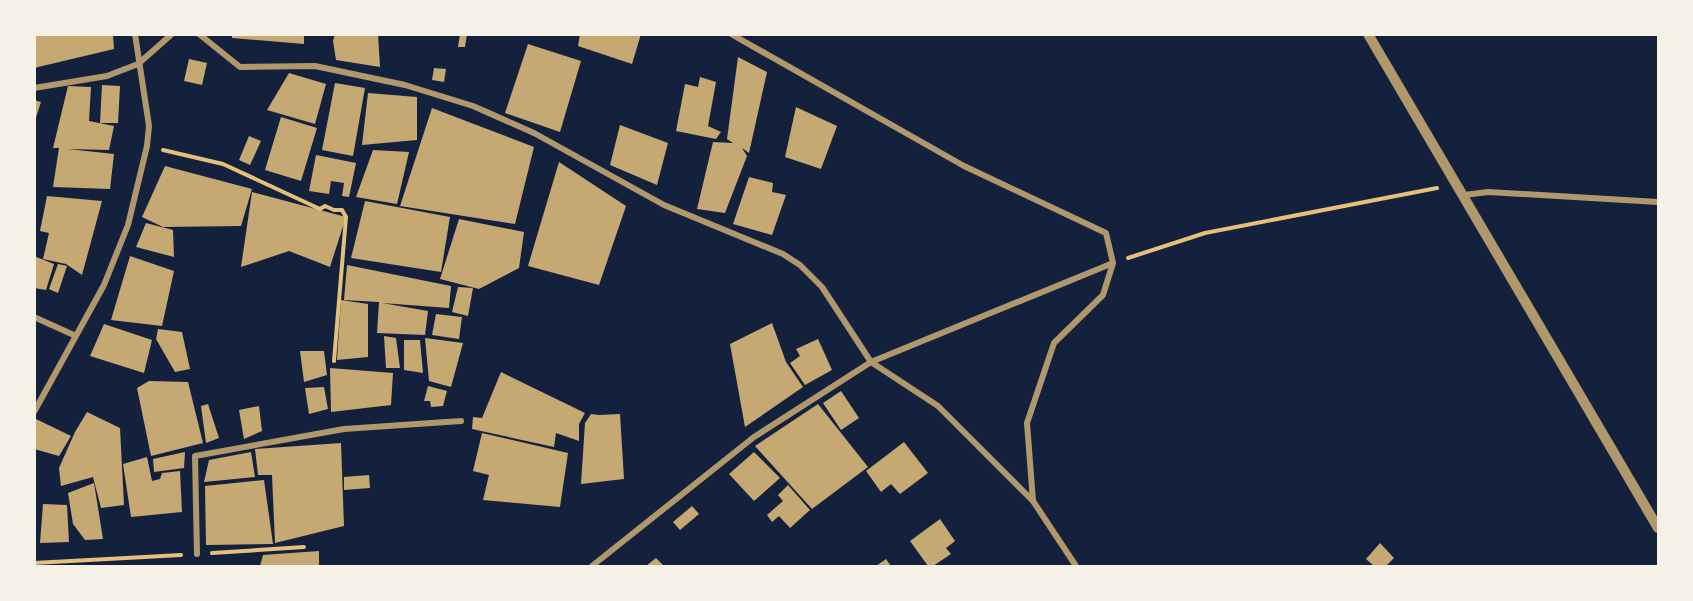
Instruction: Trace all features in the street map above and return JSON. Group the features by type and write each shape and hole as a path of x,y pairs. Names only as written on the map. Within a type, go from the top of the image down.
{"street":[{"path":"34,412 104,285 128,225 147,146 149,126 135,34"},
{"path":"34,88 107,76 138,64 172,34"},
{"path":"199,34 240,67 315,66 405,85 473,106 534,133 664,205 769,247 800,265 822,287 871,362 938,406 1033,501 1076,567"},
{"path":"731,34 964,166 1106,233 1113,263 1103,295 1054,343 1027,423 1033,501"},
{"path":"1368,34 1659,528"},
{"path":"1464,195 1488,192 1659,202"},
{"path":"592,567 754,437 871,362 1113,263"},
{"path":"34,317 76,336"},
{"path":"197,554 195,456 344,429 462,421"}],"path":[{"path":"147,146 223,164 320,209 325,206 334,210 342,210 346,218 334,361"},
{"path":"1113,263 1204,233 1457,184"},
{"path":"34,562 304,547"}],"building":[{"path":"34,34 113,34 114,49 34,68"},
{"path":"232,34 304,34 304,44 232,38"},
{"path":"335,34 378,34 380,67 336,60 333,41"},
{"path":"460,34 467,34 465,47 458,47"},
{"path":"580,34 641,34 632,64 578,46"},
{"path":"528,44 581,61 560,132 505,113"},
{"path":"738,57 767,72 749,153 742,148 747,156 725,213 697,209 713,142 733,143 727,139"},
{"path":"189,59 207,63 202,85 184,81"},
{"path":"434,68 446,69 444,82 432,80"},
{"path":"289,73 326,84 315,124 267,110"},
{"path":"700,77 716,82 708,126 721,132 716,139 676,131 685,84 698,87"},
{"path":"335,83 365,88 353,156 322,150"},
{"path":"102,85 120,86 118,123 100,123"},
{"path":"68,86 91,87 89,121 114,126 109,150 68,149 114,154 110,189 53,187 59,148 53,148"},
{"path":"368,93 417,97 417,140 362,145"},
{"path":"34,100 41,102 35,121 34,121"},
{"path":"796,107 837,126 821,169 785,157"},
{"path":"432,108 534,147 515,224 400,206"},
{"path":"281,117 317,128 301,181 265,170"},
{"path":"620,125 668,143 657,185 610,165"},
{"path":"249,136 261,141 250,165 239,160"},
{"path":"373,150 409,152 397,204 356,197"},
{"path":"316,155 356,163 349,197 342,196 344,183 331,181 329,194 309,191"},
{"path":"559,162 626,206 599,285 528,266"},
{"path":"165,166 252,189 241,226 163,227 142,217"},
{"path":"749,177 773,183 772,192 786,195 772,235 733,224"},
{"path":"252,192 346,217 330,267 289,251 241,267"},
{"path":"47,196 102,201 82,275 66,264 43,259 49,233 40,231"},
{"path":"365,201 450,217 441,272 351,258"},
{"path":"459,219 524,232 519,268 479,289 440,279"},
{"path":"146,223 173,230 174,257 136,247"},
{"path":"34,256 54,264 46,290 34,288"},
{"path":"130,256 174,271 162,326 111,320"},
{"path":"58,264 67,266 58,293 49,289"},
{"path":"347,265 451,286 449,308 382,303 428,311 425,335 377,333 379,302 344,300"},
{"path":"458,287 473,288 468,316 452,312"},
{"path":"341,300 368,304 368,357 337,360"},
{"path":"436,314 462,317 459,339 432,335"},
{"path":"772,323 786,362 803,387 745,427 730,344"},
{"path":"104,324 152,340 144,373 90,356"},
{"path":"158,329 182,332 190,369 175,372 156,339"},
{"path":"384,336 396,338 400,368 386,368"},
{"path":"425,338 463,343 451,387 429,381"},
{"path":"818,339 832,370 805,385 790,363 800,356 796,349"},
{"path":"404,340 420,340 423,373 404,370"},
{"path":"300,351 324,351 327,375 304,382"},
{"path":"330,368 393,373 391,405 331,412"},
{"path":"501,372 585,413 579,424 579,441 556,433 554,447 472,429 473,417 482,418"},
{"path":"149,381 188,382 203,443 151,456 137,388"},
{"path":"428,386 447,391 443,406 431,407 430,401 424,401"},
{"path":"324,387 328,409 309,414 305,388"},
{"path":"841,391 859,418 841,430 823,403"},
{"path":"208,404 219,438 206,443 201,406"},
{"path":"818,404 868,467 812,509 755,446"},
{"path":"259,406 262,431 244,439 239,410"},
{"path":"87,412 120,428 124,505 101,508 93,477 61,486 59,468"},
{"path":"591,414 620,414 624,479 581,484 585,423"},
{"path":"36,419 71,436 59,456 34,449"},
{"path":"482,433 568,453 560,507 483,500 489,475 473,471"},
{"path":"904,442 928,473 900,494 891,484 881,492 866,471"},
{"path":"341,443 344,526 275,543 272,475 258,475 255,449"},
{"path":"185,452 184,468 154,472 153,459"},
{"path":"251,452 255,477 204,482 209,460"},
{"path":"754,452 780,478 754,501 729,474"},
{"path":"147,457 152,481 160,479 162,473 180,471 182,512 131,517 123,464"},
{"path":"369,475 370,488 344,490 344,477"},
{"path":"264,480 273,544 206,545 205,486"},
{"path":"94,483 103,539 85,540 73,524 68,493"},
{"path":"788,485 810,510 790,528 779,516 772,522 767,515 783,501 778,495"},
{"path":"43,504 67,505 69,542 40,543"},
{"path":"692,506 699,514 680,530 673,522"},
{"path":"940,519 955,541 946,548 951,554 933,566 928,566 910,541"},
{"path":"1380,543 1394,558 1386,566 1374,566 1366,559"},
{"path":"319,551 319,566 260,566 263,555"},
{"path":"656,558 664,566 646,566"},
{"path":"886,559 891,566 876,566"}]}
